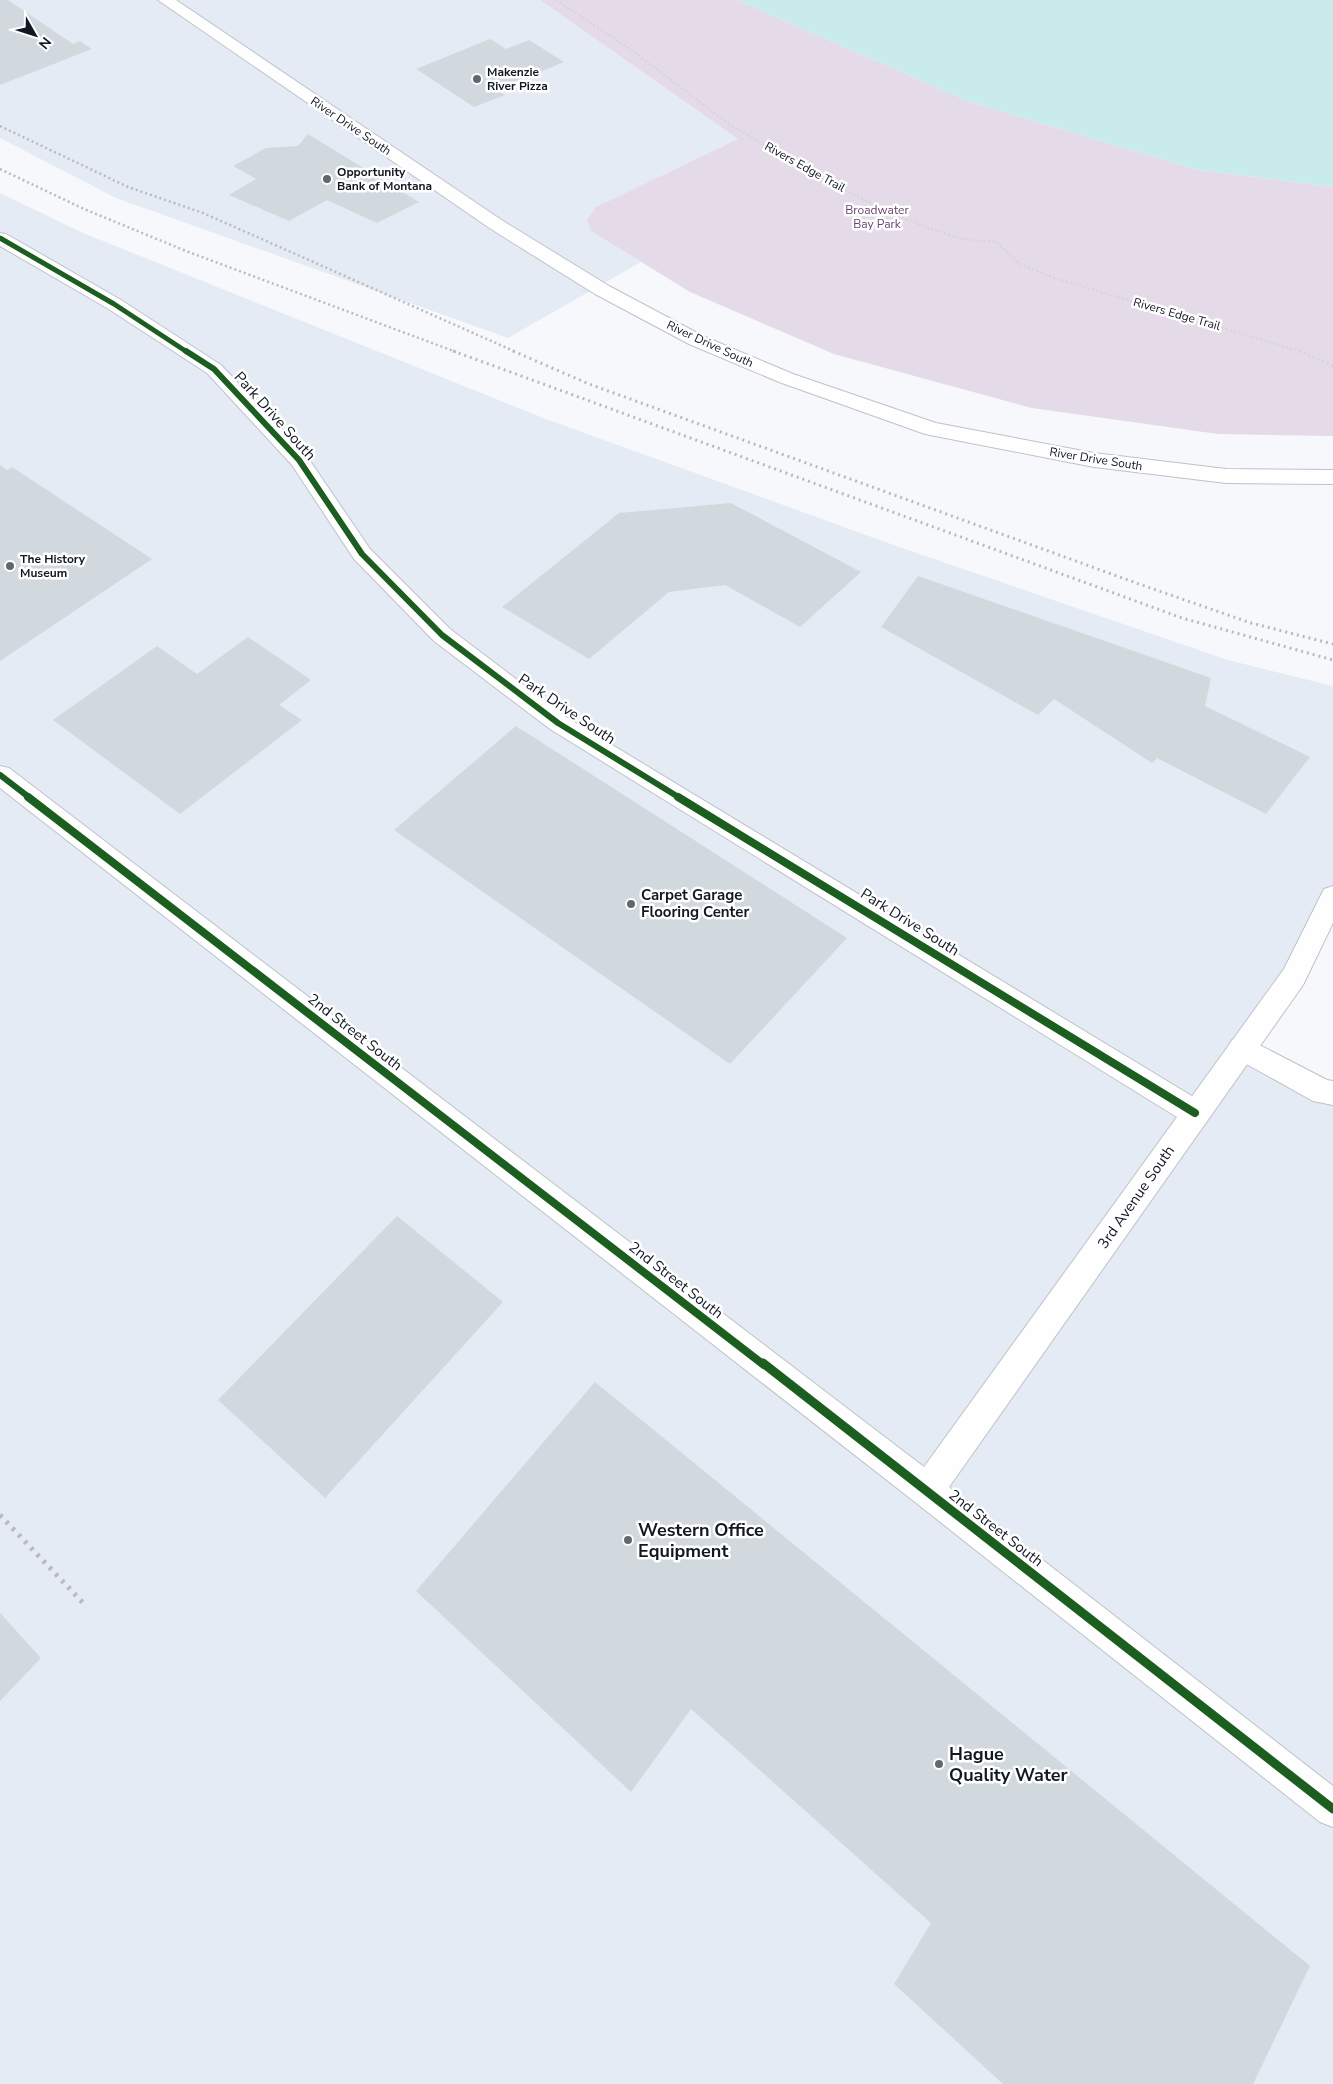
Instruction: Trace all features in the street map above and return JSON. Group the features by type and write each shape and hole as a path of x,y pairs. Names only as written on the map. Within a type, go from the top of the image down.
{"street":[{"name":"River Drive South","path":"166,0 497,225 602,290 696,340 786,378 932,430 1094,460 1226,476 1333,477"},
{"name":"Park Drive South","path":"0,238 114,304 214,369 299,460 362,554 442,635 558,723 1195,1113"},
{"name":"2nd Street South","path":"0,775 927,1490 1333,1809"},
{"name":"3rd Avenue South","path":"927,1490 1294,977 1333,896"},
{"path":"1242,1048 1323,1092 1333,1093"}],"shaded area":[{"path":"0,0 540,0 738,139 596,207 591,231 641,262 508,338 116,198 0,138"},
{"path":"0,193 83,233 546,419 899,547 1228,660 1333,686 1333,896 1243,1048 1333,1093 1333,2084 0,2084"}],"green space":[{"name":"Broadwater Bay Park","path":"540,0 737,0 970,102 1198,170 1333,187 1333,436 1218,434 1032,408 834,354 690,292 591,231 587,220 596,207 738,139"}],"water":[{"path":"737,0 1333,0 1333,187 1198,170 970,102"}],"building":[{"path":"0,0 8,0 73,44 80,41 92,49 0,85"},
{"name":"Makenzie River Pizza","path":"490,39 506,49 529,40 564,62 497,90 505,95 474,107 416,69"},
{"path":"308,134 419,202 377,223 327,200 289,221 229,195 256,179 233,166 266,148 298,146"},
{"path":"0,465 7,470 12,467 152,559 0,661"},
{"path":"731,503 861,572 800,627 725,585 669,592 589,659 502,607 619,513"},
{"path":"918,576 1211,678 1205,706 1310,757 1266,814 1157,758 1152,763 1054,699 1038,715 881,627"},
{"path":"248,637 311,680 279,705 302,720 180,814 53,720 157,646 197,674"},
{"path":"516,726 847,938 730,1064 394,830"},
{"path":"397,1216 503,1302 325,1498 218,1400"},
{"path":"595,1382 1310,1966 1253,2084 1003,2084 894,1984 931,1923 691,1709 631,1792 416,1591"},
{"path":"0,1613 41,1658 0,1701"}],"railway":[{"path":"0,126 128,187 203,213 516,352"},
{"path":"0,169 84,209 186,251 456,352"},
{"path":"453,351 1182,618 1333,660"},
{"path":"513,351 589,384 1139,584 1251,623 1333,644"},
{"path":"0,1515 86,1606"}],"cycle path":[{"path":"0,238 114,304 214,369 299,460 362,554 442,635 558,723 1195,1113"},
{"path":"0,775 927,1490 1333,1809"}],"place":[{"name":"Makenzie River Pizza","path":"477,79"},
{"name":"Opportunity Bank of Montana","path":"327,179"},
{"name":"The History Museum","path":"10,566"},
{"name":"Carpet Garage Flooring Center","path":"631,904"},
{"name":"Western Office Equipment","path":"628,1540"},
{"name":"Hague Quality Water","path":"939,1764"}]}
